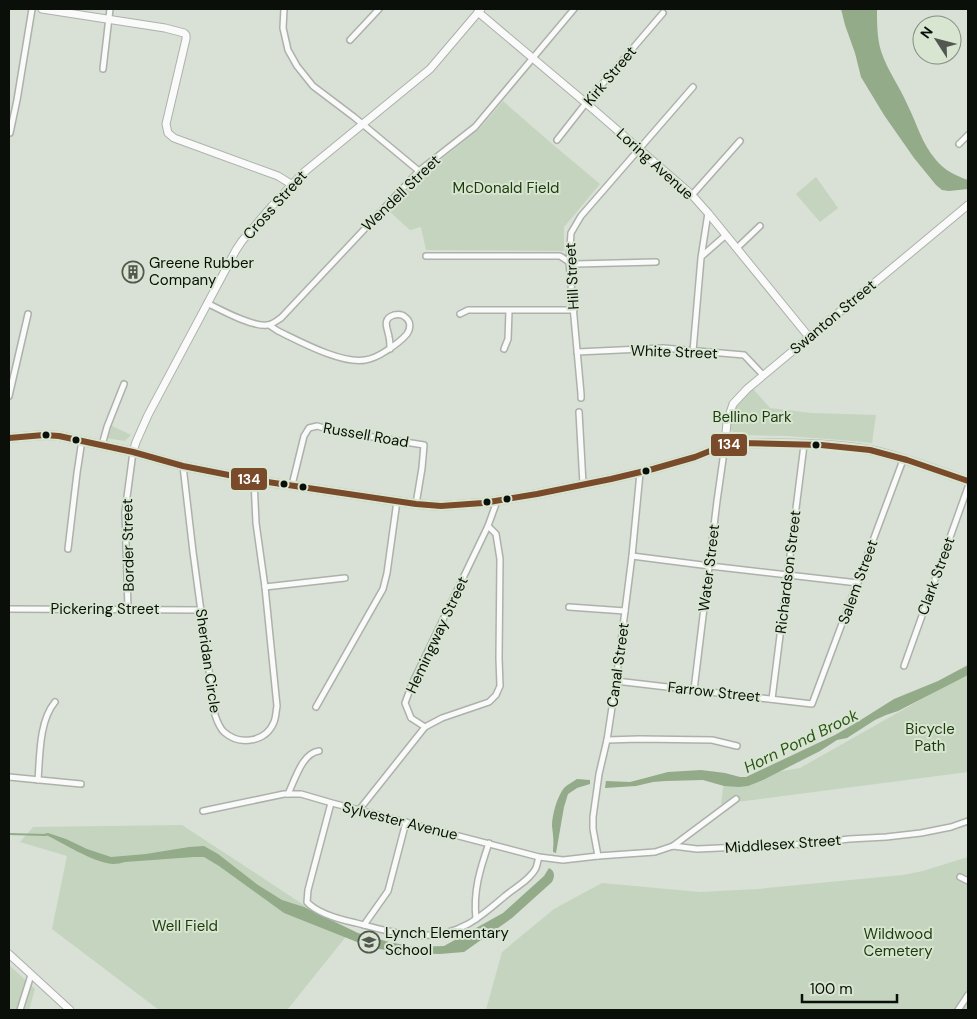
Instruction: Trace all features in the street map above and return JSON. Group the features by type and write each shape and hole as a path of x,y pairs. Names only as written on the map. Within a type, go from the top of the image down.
{"main road":[{"path":"9,438 51,435 82,440 183,466 254,480 441,506 483,504 584,484 640,472 695,457 725,445 740,443 870,450 968,482"}],"street":[{"path":"10,133 19,91 32,9"},
{"path":"42,9 165,28 186,34 166,130 174,138 278,176 291,184"},
{"path":"103,68 110,9"},
{"path":"284,9 284,35 288,50 296,66 313,86 419,171"},
{"path":"350,40 379,9"},
{"name":"Wendell Street","path":"269,325 281,318 419,171 475,127 574,9"},
{"name":"Cross Street","path":"133,452 148,415 240,244 291,184 430,69 480,10"},
{"name":"Loring Avenue","path":"480,10 532,58 692,195 809,337"},
{"name":"Kirk Street","path":"558,140 586,103 663,13"},
{"name":"Hill Street","path":"581,398 569,262 571,233 581,216 693,87"},
{"path":"959,144 968,135"},
{"path":"692,195 740,141"},
{"name":"Swanton Street","path":"725,445 727,422 733,404 747,389 968,204"},
{"path":"693,351 708,213"},
{"path":"737,248 760,226"},
{"path":"702,256 726,235"},
{"path":"426,256 560,256 575,264 656,262"},
{"path":"207,303 251,323 269,325 278,331 342,358 354,360 364,360 379,355 390,349 399,342 409,331 410,327 408,320 402,315 395,314 386,322 386,330 390,338 390,349"},
{"path":"460,314 468,310 574,310"},
{"path":"504,348 508,339 509,311"},
{"path":"9,396 28,314"},
{"name":"White Street","path":"577,352 662,348 744,355 763,375"},
{"path":"102,445 124,384"},
{"path":"579,412 584,484"},
{"name":"Russell Road","path":"292,485 304,436 309,428 317,426 336,431 424,445 416,504"},
{"path":"68,549 76,473 82,440"},
{"name":"Water Street","path":"694,690 725,445"},
{"name":"Richardson Street","path":"772,699 804,445"},
{"name":"Border Street","path":"128,610 125,512 133,452"},
{"name":"Salem Street","path":"812,704 904,460"},
{"name":"Sheridan Circle","path":"183,466 212,702 218,724 224,731 238,740 252,740 260,737 270,730 276,714 265,587 256,523 254,480"},
{"name":"Canal Street","path":"598,856 593,829 593,817 616,681 632,556 640,472"},
{"name":"Clark Street","path":"904,666 968,486"},
{"path":"316,707 383,590 397,501"},
{"name":"Hemingway Street","path":"425,727 411,718 406,703 412,684 488,526 497,501"},
{"path":"359,810 425,727 442,718 489,702 496,695 500,686 500,559 496,534 488,526"},
{"path":"632,556 858,583"},
{"path":"265,587 345,578"},
{"name":"Pickering Street","path":"9,608 201,610"},
{"path":"569,608 625,611"},
{"name":"Farrow Street","path":"616,681 812,704"},
{"path":"38,780 44,724 47,713 55,702"},
{"path":"607,740 712,740 737,746"},
{"path":"288,794 305,758 313,752 319,751"},
{"path":"9,777 81,784"},
{"name":"Sylvester Avenue","path":"203,810 284,794 301,794 539,857 563,860 598,856"},
{"path":"673,846 736,799"},
{"path":"331,803 308,890 307,902 311,907 346,921 410,936 430,936 455,930 466,926 476,919 528,878 536,868 539,857"},
{"name":"Middlesex Street","path":"598,856 655,852 673,846 697,849 809,844 886,837 952,827 968,821"},
{"path":"364,925 388,891 406,822"},
{"path":"476,919 476,889 480,869 489,843"},
{"path":"960,877 968,881"},
{"path":"9,954 70,1010"},
{"path":"20,1010 32,975"},
{"path":"958,1010 968,995"}],"green space":[{"name":"McDonald Field","path":"503,101 600,184 564,227 564,251 426,250 421,227 410,230 388,210 416,180 480,128"},
{"path":"816,177 838,208 820,222 796,194"},
{"name":"Bellino Park","path":"753,389 770,408 811,413 876,415 872,443 787,436 736,435 730,426 734,409"},
{"path":"110,425 131,435 125,441 106,438"},
{"name":"Bicycle Path","path":"968,673 968,772 721,804 724,781 800,768"},
{"name":"Well Field","path":"182,825 348,934 287,1010 159,1010 52,929 67,856 20,842 33,827"},
{"name":"Wildwood Cemetery","path":"968,857 968,1010 486,1010 502,952 554,909 602,883 700,892 758,889 903,875"},
{"path":"9,965 35,989 29,1010 9,1010"}],"shaded area":[{"path":"841,9 877,9 881,51 923,141 931,154 943,167 955,175 968,180 968,189 942,190 914,158 884,115 861,77"},
{"name":"Horn Pond Brook","path":"968,665 968,675 898,711 875,720 847,738 837,740 820,751 748,786 724,786 703,780 653,782 636,786 605,788 606,781 630,782 668,772 701,770 746,777 835,735 894,699 938,681"},
{"path":"577,779 590,780 590,784 577,788 568,794 556,853 553,852 552,826 555,806 564,788"},
{"path":"48,833 111,857 204,846 282,900 304,907 358,933 414,947 444,946 503,913 544,876 549,868 554,876 552,882 512,918 464,952 440,954 406,953 379,949 357,942 284,913 204,857 118,864 105,863 44,834"}],"waterway":[{"name":"Horn Pond Brook","path":"9,834 46,835"}],"transit line":[{"name":"134","path":"9,438 44,435 59,436 133,452 183,466 254,480 441,506 483,503 611,479 695,457 725,445 740,443 821,445 870,450 907,460 968,481"}],"place":[{"name":"Greene Rubber Company","path":"133,272"},
{"name":"Lynch Elementary School","path":"369,942"}]}
